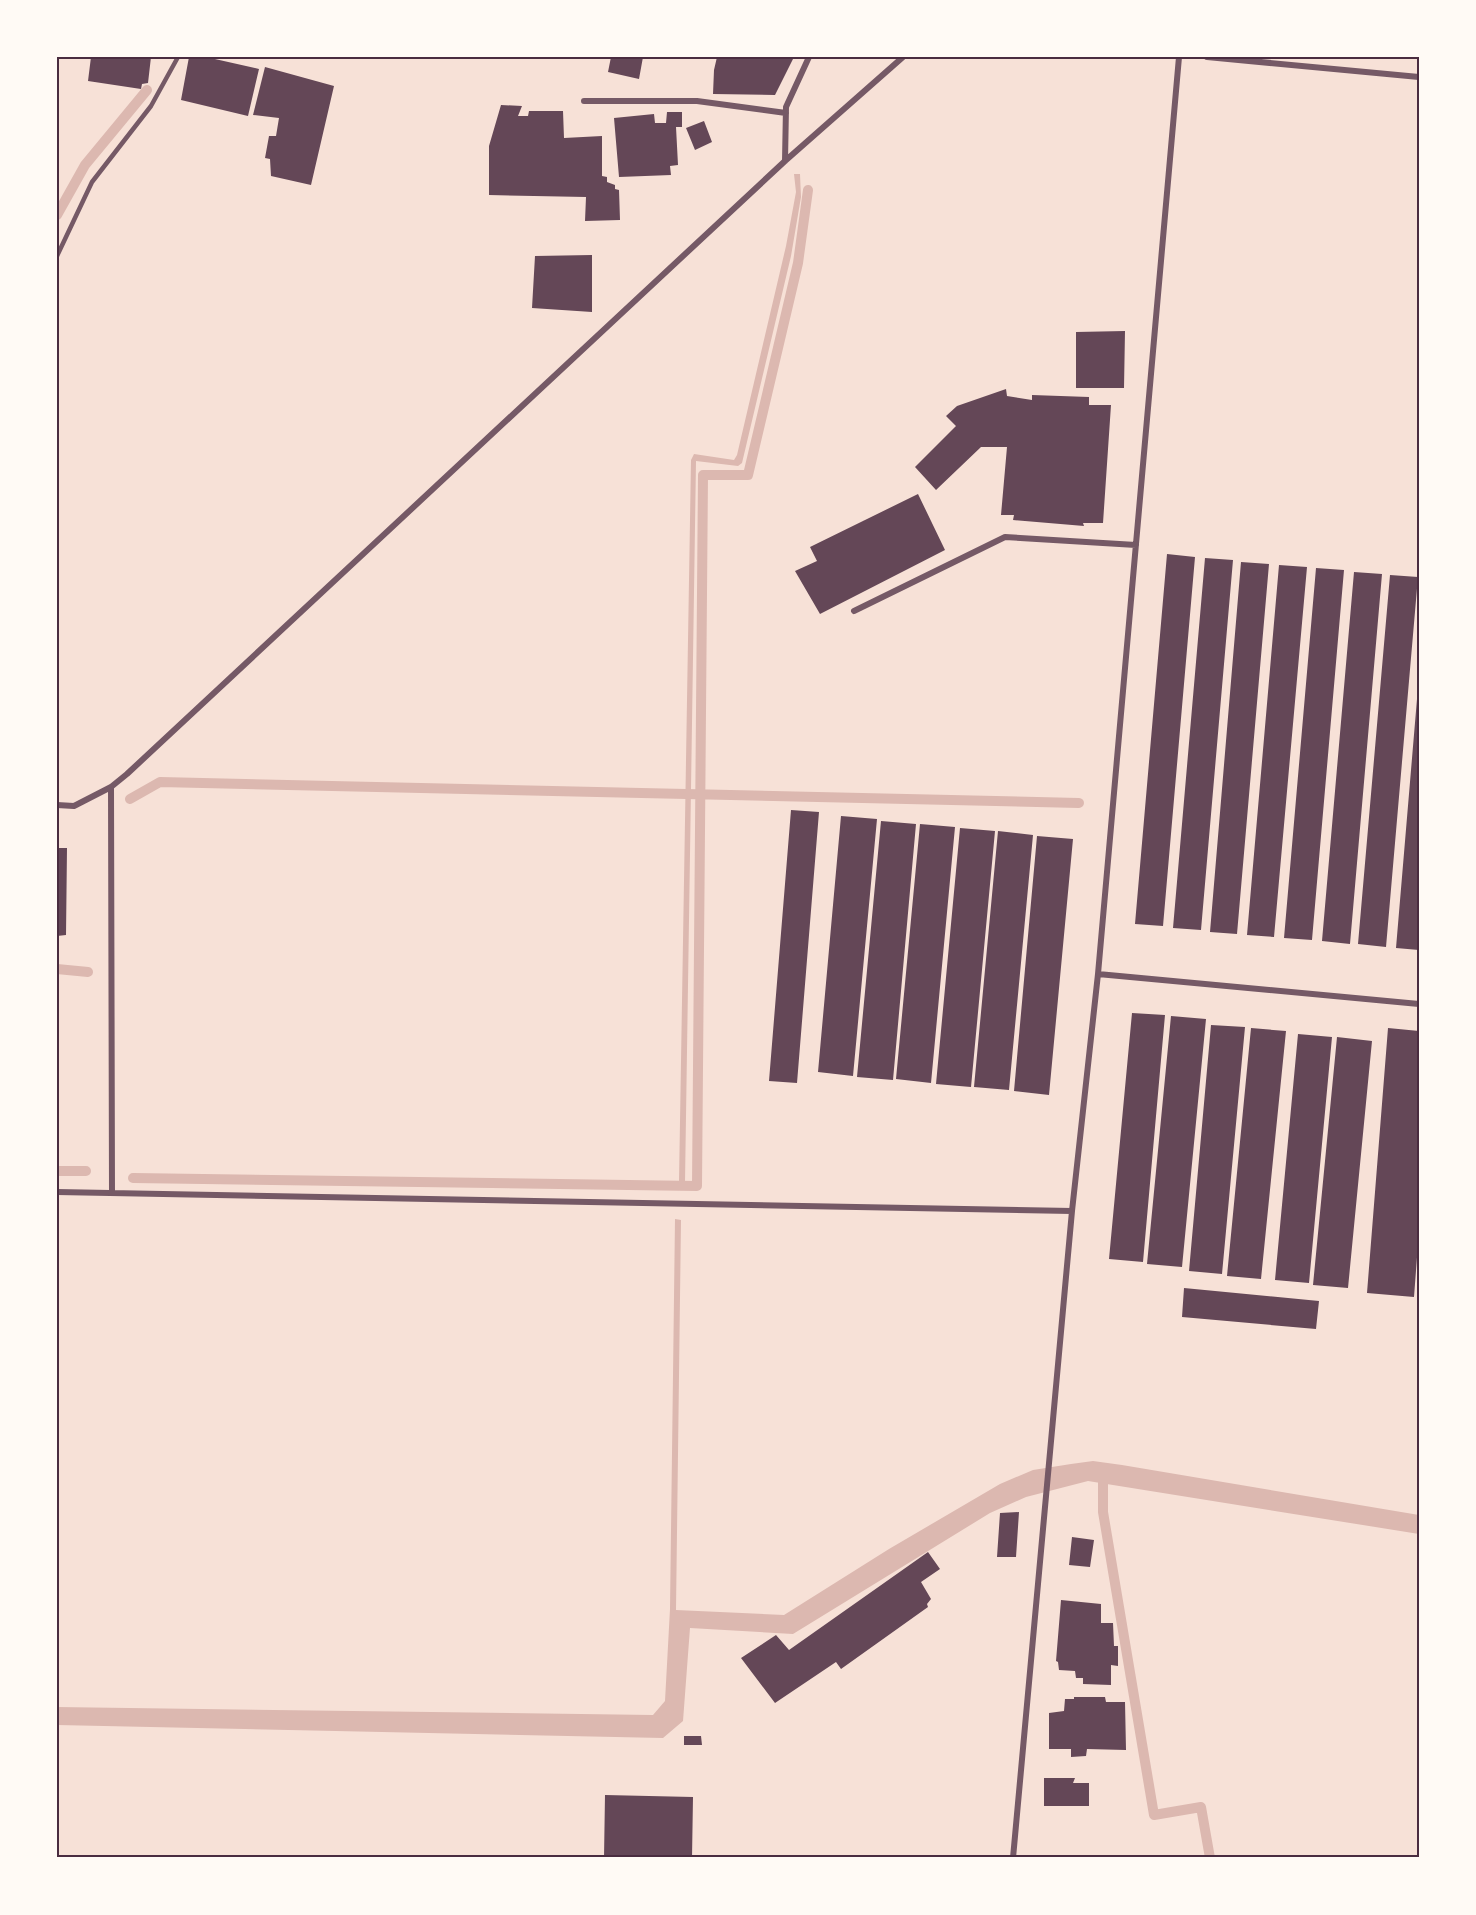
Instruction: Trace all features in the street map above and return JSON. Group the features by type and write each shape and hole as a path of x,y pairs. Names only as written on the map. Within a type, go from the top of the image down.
{"street":[{"path":"785,160 786,107 809,57"},
{"path":"57,805 74,806 111,787 127,774 785,160 903,57"},
{"path":"1013,1858 1072,1211 1098,974 1179,57"},
{"path":"1208,57 1419,77"},
{"path":"584,101 698,101 786,113"},
{"path":"854,611 1005,537 1136,545"},
{"path":"111,787 112,1193"},
{"path":"1098,974 1419,1004"},
{"path":"57,1192 1072,1211"}],"lane":[{"path":"57,256 92,182 151,106 178,57"}],"shaded area":[{"path":"794,174 800,174 801,197 791,256 742,463 738,466 696,461 685,1182 679,1182 691,460 694,454 734,460 737,455 786,246 796,192"},
{"path":"675,1219 681,1220 676,1610 784,1615 889,1549 1000,1484 1033,1470 1093,1461 1419,1515 1419,1534 1088,1481 1026,1497 990,1513 793,1634 690,1628 683,1721 663,1738 57,1725 57,1707 653,1715 665,1701 670,1609"}],"building":[{"path":"91,57 151,57 148,83 142,84 141,89 88,81"},
{"path":"189,57 206,57 259,69 248,116 181,100"},
{"path":"611,57 643,57 639,79 608,72"},
{"path":"717,57 794,57 775,95 713,94"},
{"path":"265,67 334,86 311,185 271,176 270,159 265,158 269,136 276,136 279,118 253,115"},
{"path":"501,105 522,106 518,116 528,116 529,111 563,111 564,138 602,136 602,176 607,177 607,182 615,185 615,189 619,190 620,220 585,221 586,197 489,195 489,146"},
{"path":"667,112 682,112 682,127 676,127 678,165 670,166 671,175 619,177 614,118 654,114 655,123 666,123"},
{"path":"704,121 712,142 695,150 686,128"},
{"path":"592,255 592,312 532,308 535,256"},
{"path":"1125,331 1124,388 1076,388 1076,332"},
{"path":"1006,389 1007,396 1032,400 1032,395 1089,397 1089,405 1111,405 1103,523 1083,523 1084,526 1013,520 1014,515 1001,515 1007,447 981,447 936,490 915,467 956,426 946,416 957,406"},
{"path":"918,494 945,550 820,614 795,571 817,561 810,547"},
{"path":"1167,554 1195,557 1163,926 1135,924"},
{"path":"1205,558 1233,560 1201,930 1173,928"},
{"path":"1241,562 1269,564 1237,934 1210,932"},
{"path":"1279,565 1307,567 1274,937 1247,935"},
{"path":"1316,568 1344,570 1312,940 1284,938"},
{"path":"1354,572 1382,574 1350,944 1322,941"},
{"path":"1390,575 1418,577 1386,947 1358,944"},
{"path":"1417,699 1419,699 1419,950 1396,948"},
{"path":"791,810 819,812 797,1083 769,1081"},
{"path":"841,816 877,819 853,1076 818,1072"},
{"path":"881,821 916,824 893,1080 857,1077"},
{"path":"920,824 955,827 931,1083 896,1079"},
{"path":"960,828 995,831 971,1087 936,1084"},
{"path":"998,831 1033,835 1009,1090 974,1087"},
{"path":"1037,836 1073,839 1049,1095 1014,1091"},
{"path":"57,848 67,848 66,935 57,936"},
{"path":"1132,1013 1165,1015 1143,1262 1109,1259"},
{"path":"1171,1016 1206,1019 1182,1267 1147,1264"},
{"path":"1211,1025 1245,1027 1222,1274 1189,1271"},
{"path":"1251,1028 1286,1031 1261,1279 1227,1276"},
{"path":"1388,1028 1419,1031 1419,1231 1414,1297 1367,1293"},
{"path":"1298,1034 1332,1037 1309,1283 1275,1280"},
{"path":"1337,1037 1372,1041 1348,1288 1313,1285"},
{"path":"1184,1288 1319,1301 1316,1329 1182,1317"},
{"path":"1019,1512 1016,1557 997,1557 1000,1513"},
{"path":"1072,1537 1094,1540 1090,1567 1069,1565"},
{"path":"928,1552 940,1569 921,1582 931,1599 927,1604 928,1607 841,1669 836,1662 775,1703 741,1658 776,1635 789,1650"},
{"path":"1061,1600 1101,1604 1101,1623 1113,1623 1114,1646 1118,1646 1118,1666 1111,1665 1111,1685 1083,1684 1083,1678 1076,1678 1075,1671 1059,1670 1056,1661"},
{"path":"1074,1697 1105,1697 1106,1702 1125,1702 1126,1750 1087,1749 1086,1756 1071,1757 1071,1749 1049,1749 1049,1713 1064,1711 1065,1699 1074,1699"},
{"path":"684,1736 701,1736 702,1745 684,1745"},
{"path":"1044,1778 1075,1778 1073,1783 1089,1783 1089,1806 1044,1806"},
{"path":"605,1795 693,1797 692,1858 604,1858"}],"waterway":[{"path":"57,215 85,165 147,90"},
{"path":"133,1178 697,1186 703,475 748,475 798,263 808,190"},
{"path":"130,799 160,782 1079,803"},
{"path":"57,969 88,972"},
{"path":"57,1171 86,1171"},
{"path":"1103,1472 1103,1512 1154,1815 1201,1807 1210,1858"}]}
